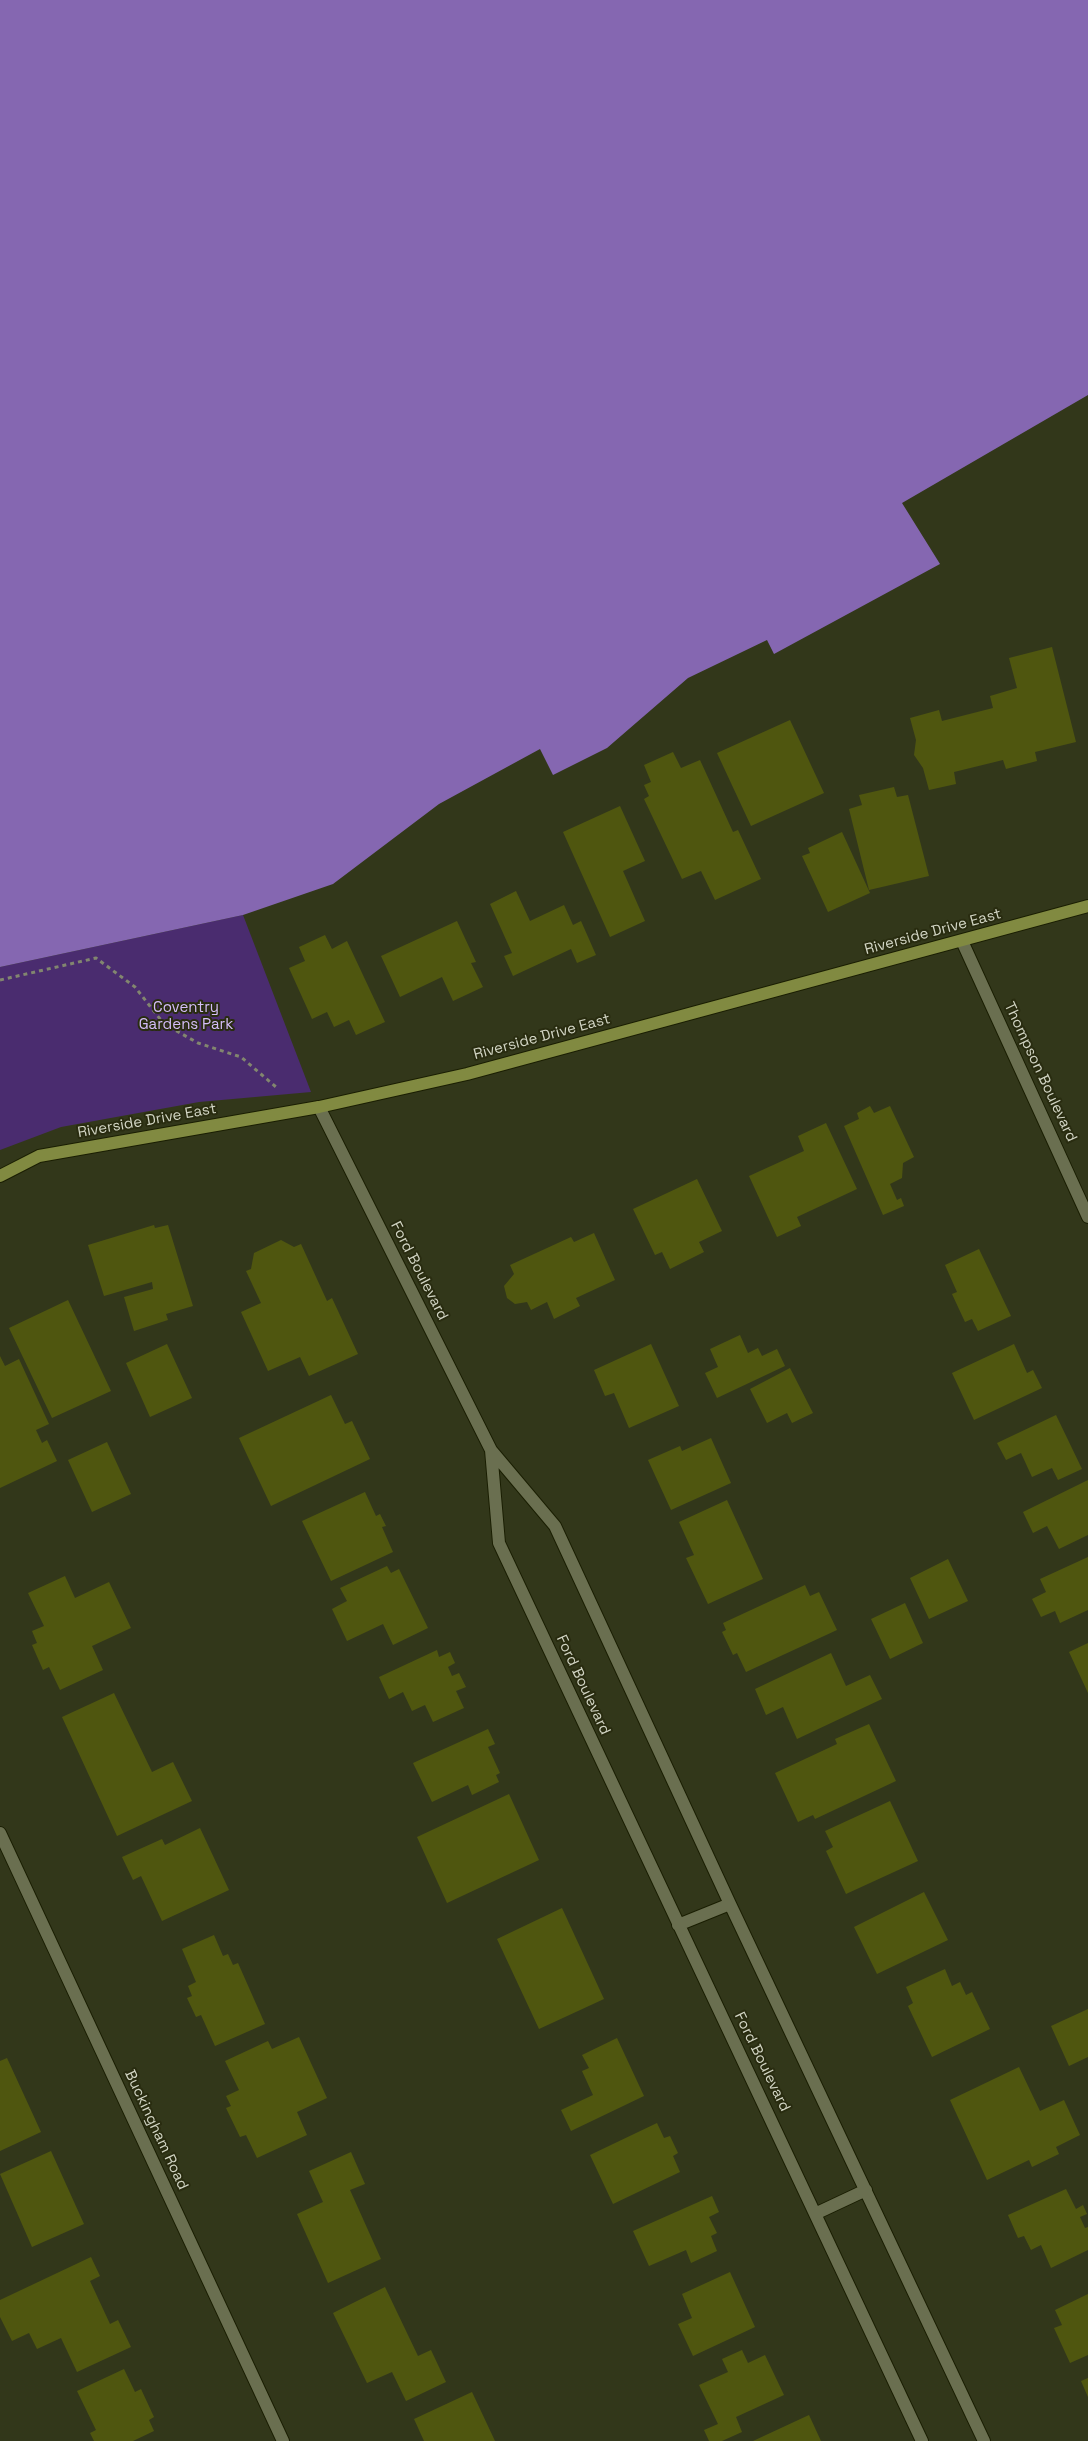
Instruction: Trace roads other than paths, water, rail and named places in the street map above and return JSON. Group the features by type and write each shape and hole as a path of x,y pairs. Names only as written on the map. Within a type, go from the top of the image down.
{"main road":[{"name":"Riverside Drive East","path":"0,1176 39,1156 318,1107 467,1074 1088,906"}],"street":[{"name":"Thompson Boulevard","path":"962,941 1088,1218"},
{"name":"Ford Boulevard","path":"318,1107 492,1450 555,1526 730,1904 984,2441"},
{"name":"Ford Boulevard","path":"492,1450 499,1543 922,2441"},
{"name":"Buckingham Road","path":"0,1833 283,2441"},
{"path":"678,1925 730,1904"},
{"path":"816,2213 866,2190"}],"park label":[{"name":"Coventry Gardens Park","path":"186,1016"}]}
